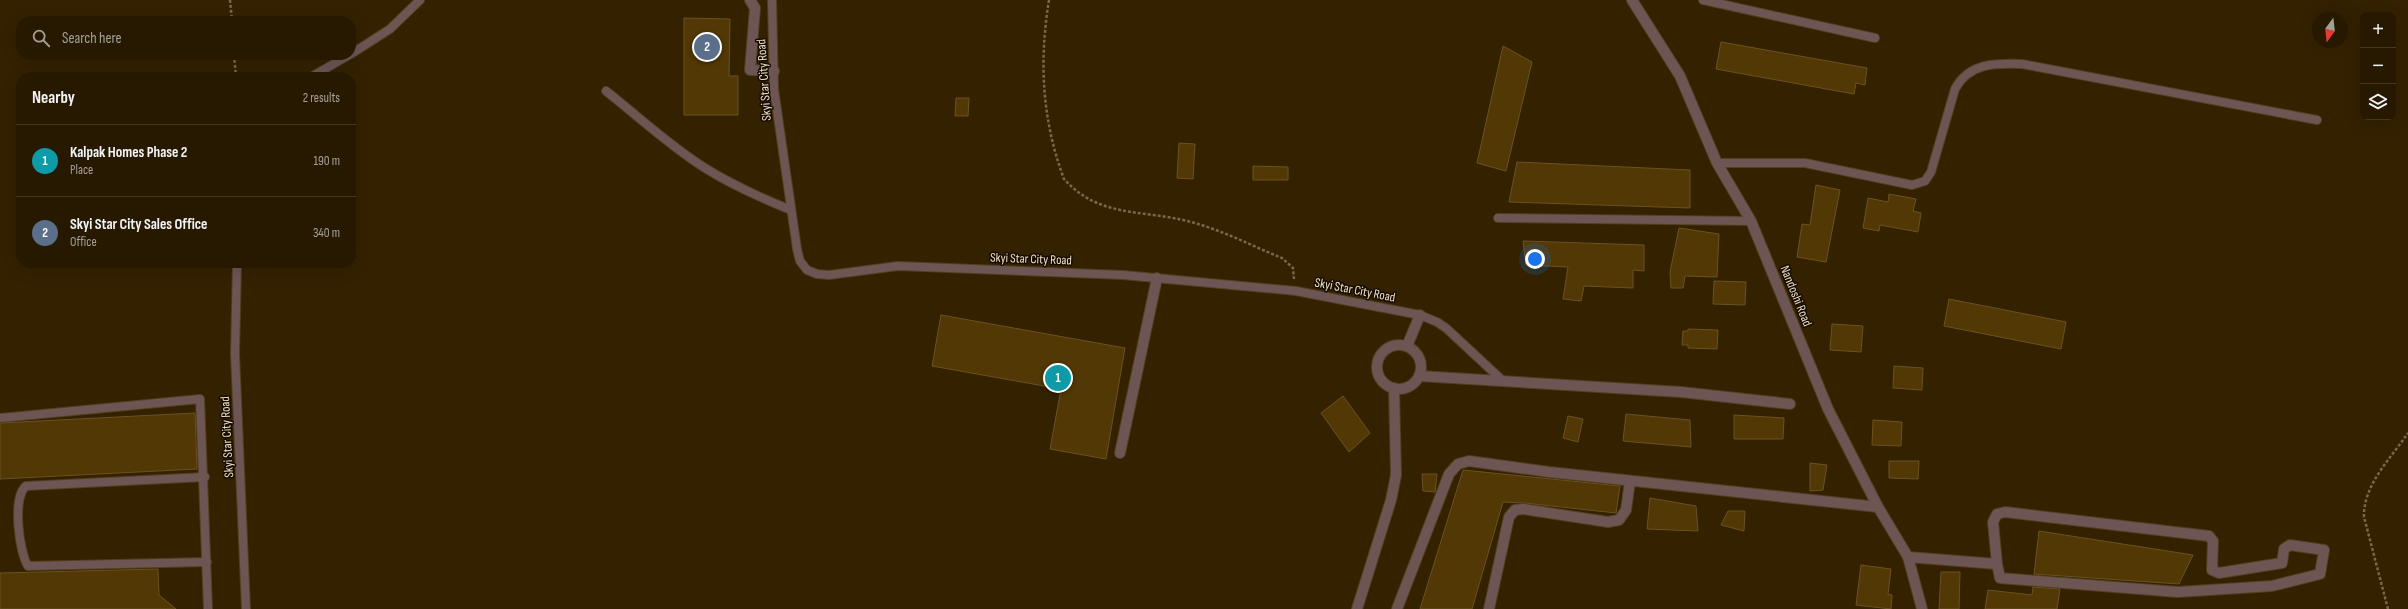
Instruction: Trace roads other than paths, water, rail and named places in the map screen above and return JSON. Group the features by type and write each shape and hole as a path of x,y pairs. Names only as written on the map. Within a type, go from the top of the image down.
{"street":[{"path":"750,0 755,8 750,70 774,71"},
{"name":"Nandoshi Road","path":"1632,0 1680,76 1717,163 1751,221 1828,409 1878,507 1908,557 1922,609"},
{"path":"1120,453 1157,278"},
{"path":"1407,346 1420,316"},
{"path":"1400,345 1407,346 1413,350 1420,362 1419,376 1408,387 1394,388 1381,380 1377,374 1377,359 1386,348 1400,345"},
{"path":"1419,376 1681,392 1790,404"},
{"path":"1357,609 1391,500 1396,475 1394,388"},
{"path":"1398,609 1449,474 1458,464 1469,461 1630,481 1878,507"},
{"path":"1488,609 1509,517 1515,510 1523,509 1608,522 1619,520 1626,510 1630,481"},
{"path":"2005,512 2209,536 2213,541 2212,570 2219,573 2282,562 2284,549 2290,544 2318,548 2324,550 2325,553 2320,574 2272,586 2226,591 2178,592 2000,578 1997,564 1993,522 1997,514 2005,512"},
{"path":"1908,557 1997,564"}],"lane":[{"path":"356,50 390,29 420,0"},
{"name":"Skyi Star City Road","path":"772,0 777,113 800,261 807,270 817,274 829,275 898,266 1031,271 1157,278 1296,291 1420,316 1437,322 1446,328 1504,381"},
{"path":"1703,0 1875,38"},
{"path":"319,72 340,60"},
{"path":"1717,163 1805,163 1912,185 1925,181 1931,172 1955,89 1962,77 1972,69 2007,63 2022,64 2317,120"},
{"path":"606,91 657,133 705,168 752,194 791,210"},
{"path":"1498,218 1751,221"},
{"name":"Skyi Star City Road","path":"236,268 235,354 246,609"},
{"path":"0,418 200,399 205,477 208,609"},
{"path":"205,477 26,486 22,490 19,499 20,543 23,558 28,566 207,562"}],"place":[{"name":"Skyi Star City Sales Office","path":"707,47"},
{"name":"Kalpak Homes Phase 2","path":"1058,378"}]}
